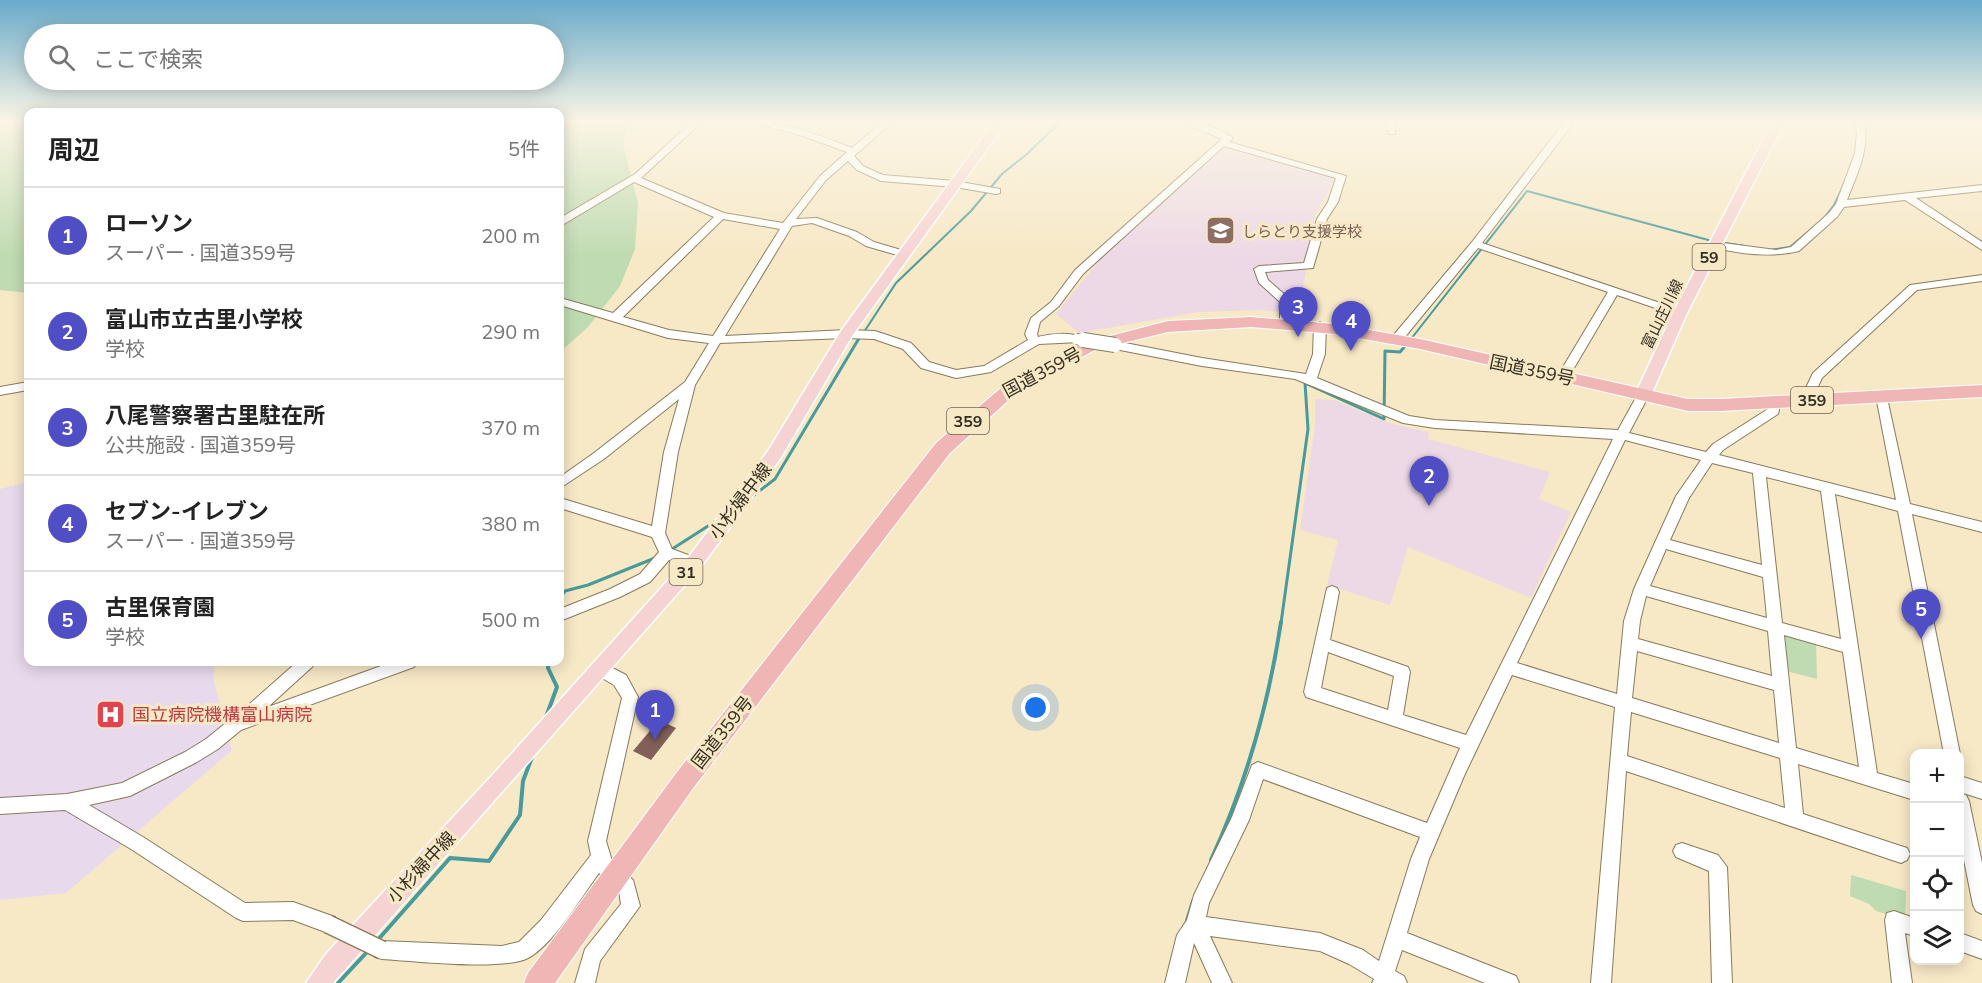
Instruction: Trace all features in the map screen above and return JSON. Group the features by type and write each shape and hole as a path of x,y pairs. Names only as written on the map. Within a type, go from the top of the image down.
{"highway":[{"name":"国道359号","path":"538,983 612,875 943,448 970,419 1000,394 1048,365 1112,338 1174,326 1214,322 1287,322 1396,340 1690,405 1982,392"},
{"name":"国道359号","path":"1643,395 1810,392 1982,384"}],"main road":[{"name":"小杉婦中線","path":"318,983 397,892 601,669 694,563 774,456 846,334 968,167"},
{"name":"富山庄川線","path":"1643,395 1680,314 1755,167"}],"street":[{"path":"564,220 633,178 646,167"},
{"path":"694,563 666,553 658,533 671,452 689,385 788,225 822,178 834,167"},
{"path":"859,167 881,178 955,184 996,191"},
{"path":"1035,341 1031,334 1035,321 1055,304 1079,272 1196,167"},
{"path":"1287,322 1286,301 1263,281 1259,269 1309,266 1323,219 1333,202 1341,176 1308,167"},
{"path":"1396,340 1476,244 1535,167"},
{"path":"1714,245 1776,253 1795,249 1833,215 1841,204 1855,167"},
{"path":"633,178 721,216 788,225 813,220 853,234 870,244 904,254"},
{"path":"1841,204 1982,188"},
{"path":"1906,196 1982,248"},
{"path":"615,318 721,216"},
{"path":"1476,244 1680,314"},
{"path":"1810,392 1817,376 1914,287 1982,278"},
{"path":"1563,377 1614,291"},
{"path":"564,302 668,334 715,340 846,334 875,335 907,346 926,365 956,374 987,369 1035,341 1049,338 1076,339 1115,345 1202,362 1297,375 1407,420 1435,424 1621,435 1982,527"},
{"path":"1310,380 1319,354 1320,326"},
{"path":"564,480 599,456 689,385"},
{"path":"0,391 24,387"},
{"path":"1195,925 1320,942 1356,957 1388,981 1397,939 1420,859 1431,833 1470,744 1621,435 1643,395"},
{"path":"1882,396 1951,749"},
{"path":"1601,983 1618,761 1632,621 1641,589 1683,496 1709,458 1718,447 1774,411 1774,401"},
{"path":"1759,471 1795,819"},
{"path":"1827,488 1869,778"},
{"path":"564,504 658,533"},
{"path":"1662,543 1769,573"},
{"path":"564,613 615,594 645,578 666,553"},
{"path":"1641,589 1850,648"},
{"path":"1332,592 1312,692 1470,744"},
{"path":"1322,643 1402,672 1394,719"},
{"path":"1630,643 1780,685"},
{"path":"0,806 67,802 124,790 191,757 230,730 302,666"},
{"path":"230,730 398,666"},
{"path":"1508,667 1787,751 1910,791"},
{"path":"585,983 592,956 631,906 627,886 612,875 598,859 597,841 630,697 620,680 601,669"},
{"path":"1618,761 1901,854"},
{"path":"1175,983 1186,935 1195,925 1200,901 1240,820 1258,770 1431,833"},
{"path":"1964,786 1982,791"},
{"path":"67,802 137,843 243,912 293,911 328,924 382,951 502,955 524,951 548,927 598,859"},
{"path":"1964,823 1982,905"},
{"path":"1682,851 1712,861 1718,867 1726,982"},
{"path":"1902,983 1894,920 1910,926"},
{"path":"1195,925 1222,983"},
{"path":"1397,939 1509,983"},
{"path":"1964,944 1982,950"}],"shaded area":[{"name":"しらとり支援学校","path":"1201,167 1301,167 1336,177 1315,214 1299,314 1263,310 1198,312 1079,333 1056,314 1102,257"},
{"path":"1315,399 1334,400 1392,424 1429,432 1428,439 1550,472 1539,499 1571,512 1531,598 1408,547 1390,605 1327,585 1338,540 1300,530 1315,426"},
{"name":"国立病院機構富山病院","path":"24,483 24,666 214,666 213,678 232,750 66,893 0,900 0,489"}],"green space":[{"path":"0,167 24,167 24,293 0,290"},
{"path":"564,167 629,167 638,203 635,249 620,286 588,327 564,348"},
{"path":"1783,635 1816,644 1817,679 1786,671"},
{"path":"1851,875 1906,891 1905,920 1876,911 1869,904 1850,896"}],"building":[{"path":"659,720 676,728 651,760 633,751"}],"waterway":[{"path":"864,332 896,283 971,211 1002,174 1011,167"},
{"path":"1769,250 1790,247 1823,219 1834,205 1845,182"},
{"path":"1411,339 1527,191 1712,241"},
{"path":"1719,242 1745,246"},
{"path":"857,342 860,337"},
{"path":"750,498 775,479 858,340"},
{"path":"1281,623 1308,429 1305,383 1384,419 1385,351 1400,352 1407,344"},
{"path":"669,551 719,519"},
{"path":"564,593 655,558"},
{"path":"1211,860 1235,803 1263,713 1281,622"},
{"path":"546,717 557,687 548,666"},
{"path":"376,942 450,858 489,861 520,815 523,781 532,757"},
{"path":"1186,924 1193,901"},
{"path":"338,983 368,951"}],"place":[{"name":"しらとり支援学校","path":"1221,231"},
{"name":"八尾警察署古里駐在所","path":"1298,337"},
{"name":"セブン-イレブン","path":"1351,351"},
{"name":"富山市立古里小学校","path":"1429,506"},
{"name":"古里保育園","path":"1921,639"},
{"name":"国立病院機構富山病院","path":"111,714"},
{"name":"ローソン","path":"655,740"}]}
